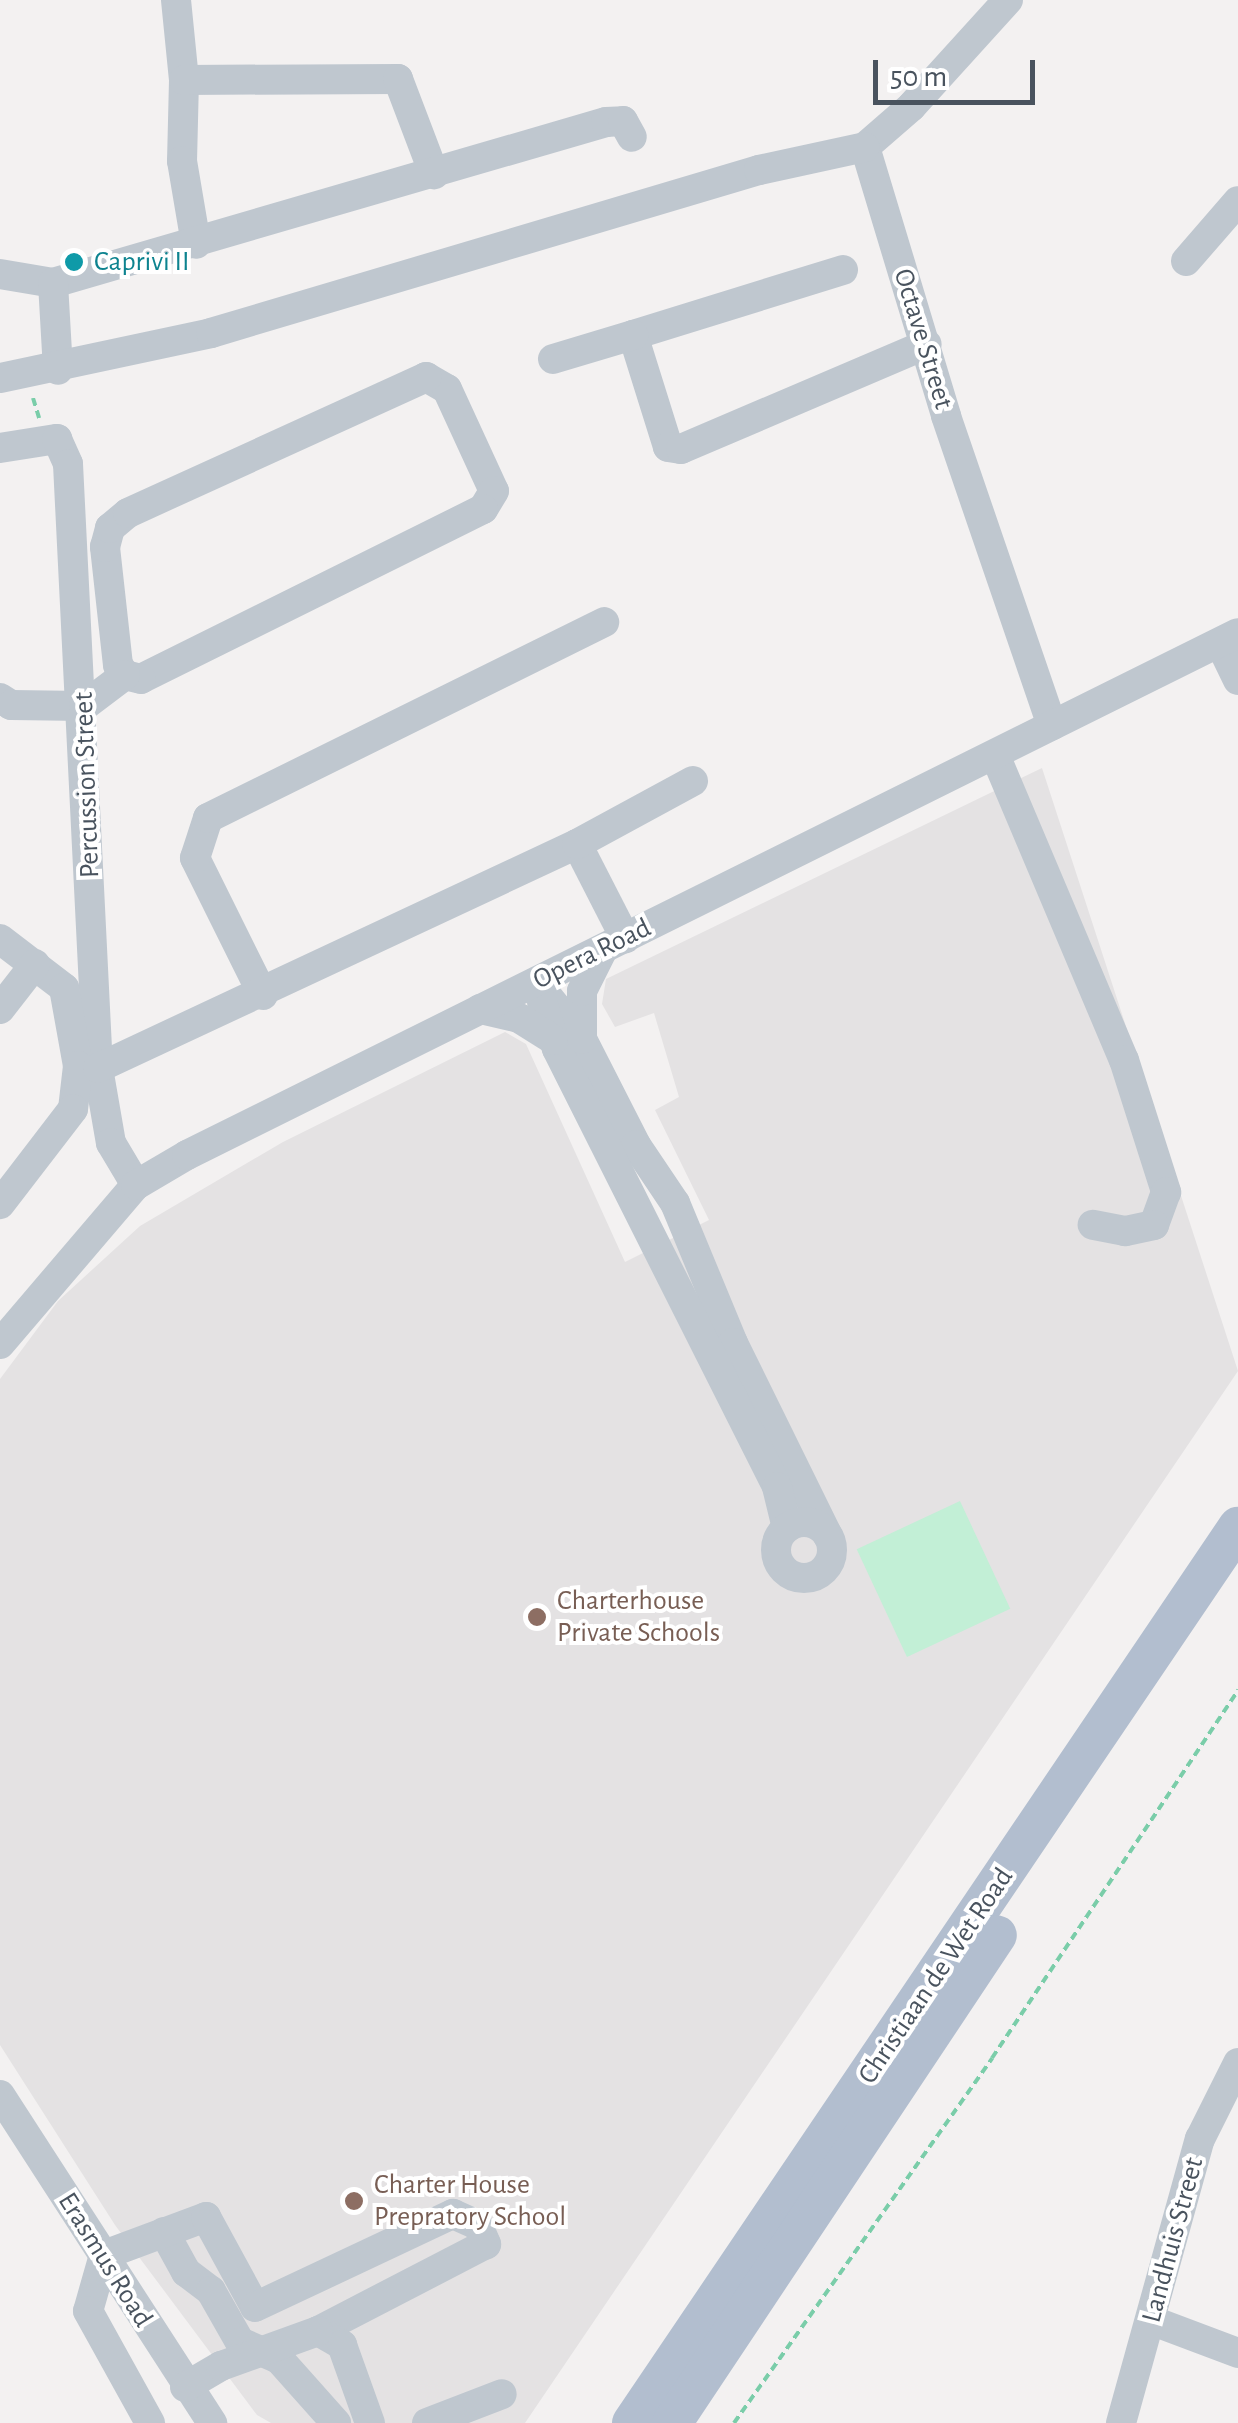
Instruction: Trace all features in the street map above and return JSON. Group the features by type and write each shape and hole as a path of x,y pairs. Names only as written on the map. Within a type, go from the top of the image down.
{"main road":[{"name":"Christiaan de Wet Road","path":"632,2423 1238,1527"},
{"name":"Christiaan de Wet Road","path":"672,2423 1238,1574"}],"street":[{"path":"176,0 184,80 182,161 196,244"},
{"path":"13,376 58,370 230,328 759,170 864,147 911,107 1008,0"},
{"path":"184,80 398,79 434,174"},
{"path":"0,274 53,283 616,120 632,137"},
{"name":"Octave Street","path":"864,147 1052,725"},
{"path":"1186,261 1238,200"},
{"path":"553,359 843,270"},
{"path":"53,283 58,370"},
{"path":"633,335 664,442 674,450 927,344"},
{"path":"4,708 106,691 141,679 483,510 494,491 442,381 409,381 128,513 110,528 110,586 118,665 106,691"},
{"path":"0,448 45,437"},
{"name":"Percussion Street","path":"45,437 56,439 68,464 106,691 98,1068 111,1143 136,1185"},
{"path":"263,995 195,858 208,818 604,622"},
{"path":"1229,638 1238,680"},
{"name":"Opera Road","path":"0,1344 136,1185 238,1126 1229,638"},
{"path":"995,754 1124,1060 1166,1192 1154,1224 1125,1231 1093,1224"},
{"path":"98,1068 263,995 578,844 693,780"},
{"path":"578,844 601,891 614,944 582,991 568,1039 776,1487 787,1528"},
{"path":"0,939 64,988 77,1089 72,1109 0,1204"},
{"path":"0,1009 35,964"},
{"path":"536,982 700,1253 733,1343 828,1536 831,1554 823,1571 797,1577 778,1560 777,1543 787,1528 804,1522 828,1536"},
{"path":"480,1009 520,1018 568,1039"},
{"path":"0,1294 24,1314"},
{"name":"Landhuis Street","path":"1120,2423 1238,2063"},
{"name":"Erasmus Road","path":"0,2095 185,2387 212,2423"},
{"path":"185,2387 256,2352 318,2331 478,2249 486,2244 484,2232 453,2214 260,2304 232,2332"},
{"path":"150,2423 88,2310 104,2255 206,2217 225,2284 232,2332 256,2352 279,2359 336,2423"},
{"path":"164,2232 186,2272 225,2284 342,2345 370,2423"},
{"path":"1153,2322 1238,2353"},
{"path":"427,2423 502,2394"}],"path":[{"path":"13,376 45,437"},
{"path":"734,2423 992,2058 1238,1690"}],"shaded area":[{"name":"Charterhouse Private Schools","path":"1042,768 1238,1371 525,2423 271,2423 257,2415 115,2225 0,2045 0,1379 58,1301 140,1226 283,1142 505,1032 526,1044 625,1262 709,1220 655,1110 679,1097 654,1013 615,1027 602,1004 606,979"}],"green space":[{"path":"960,1501 1010,1609 907,1657 857,1549"}],"place":[{"name":"Caprivi II","path":"74,262"},
{"name":"Charterhouse Private Schools","path":"537,1617"},
{"name":"Charter House Prepratory School","path":"354,2201"}]}
